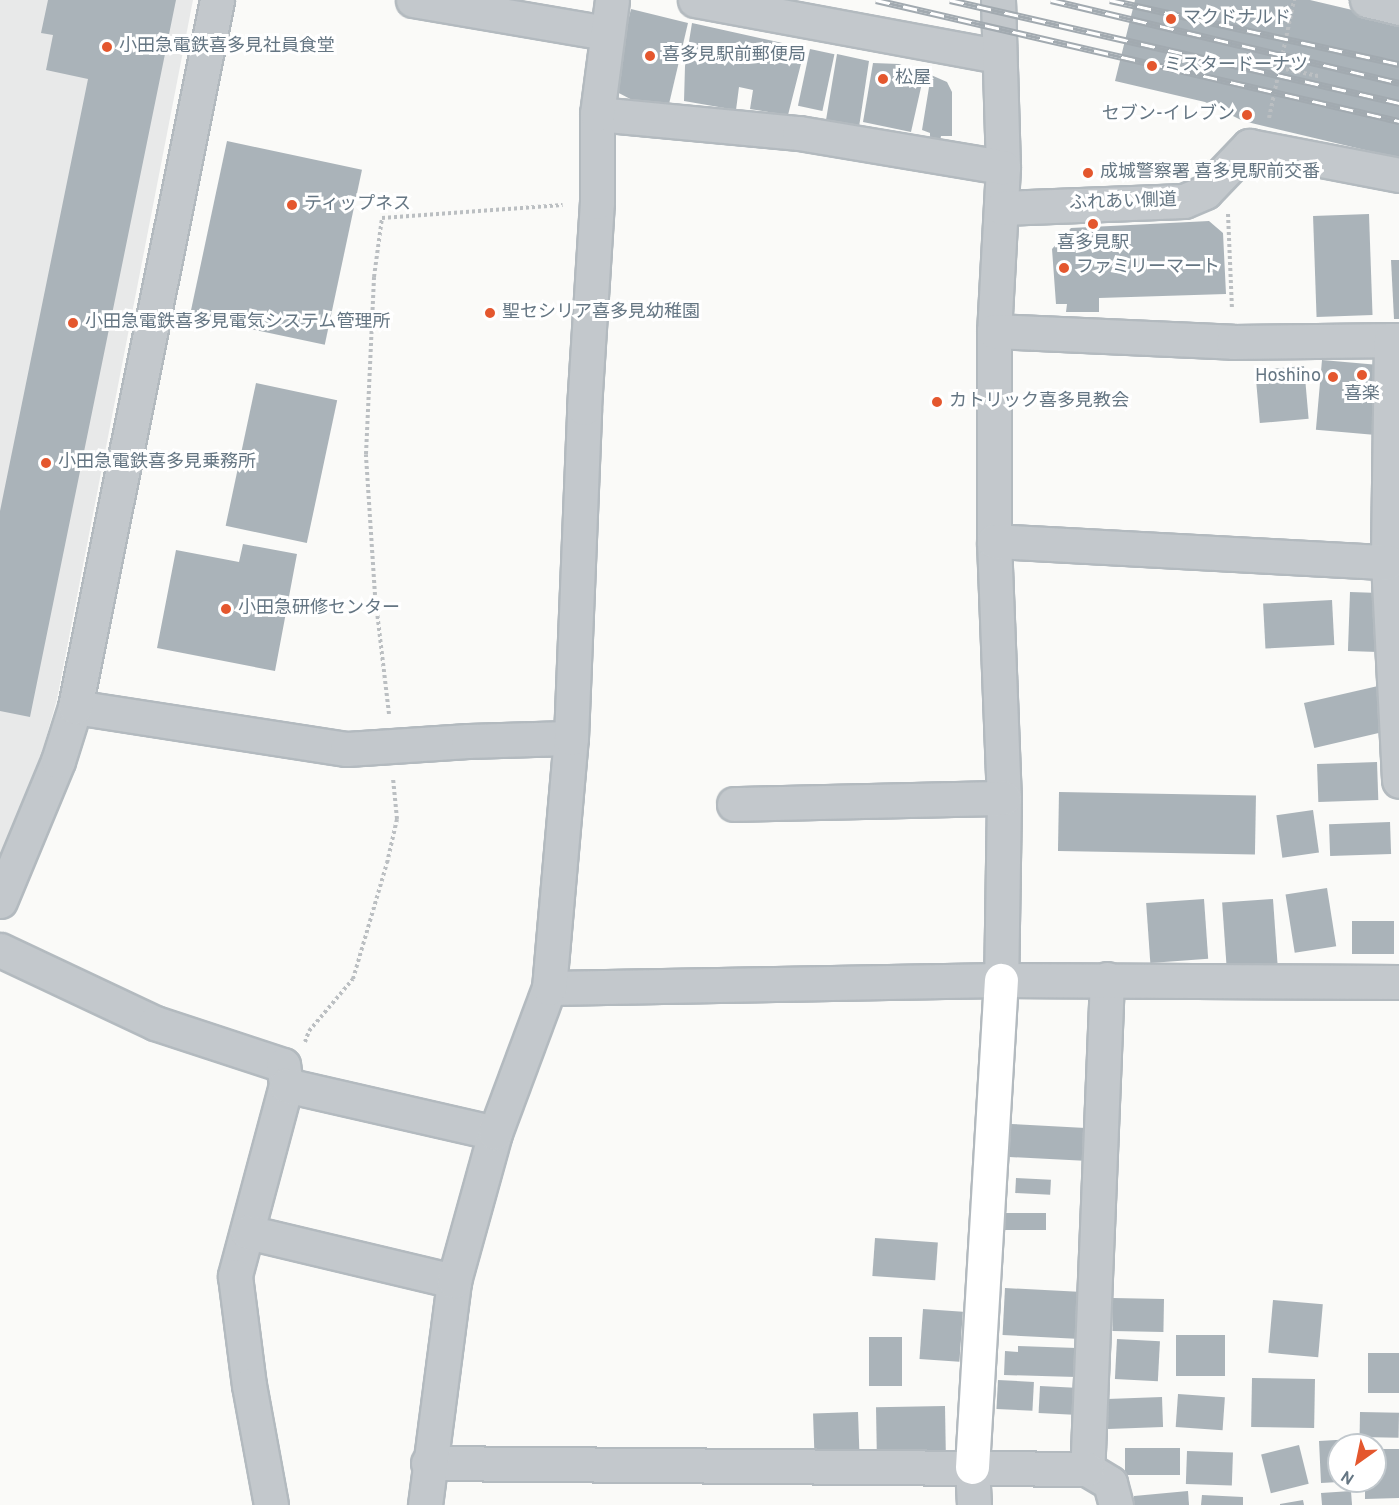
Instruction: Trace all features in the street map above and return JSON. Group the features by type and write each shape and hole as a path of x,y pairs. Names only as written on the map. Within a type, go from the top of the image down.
{"street":[{"path":"0,901 58,761 75,707 217,0"},
{"path":"413,0 607,33"},
{"path":"425,1505 428,1463 454,1281 495,1133 549,988 571,738 584,408 597,202 597,114 612,0"},
{"path":"695,0 998,56"},
{"path":"974,1505 972,1467 1001,980 1004,798 994,541 994,331 1003,168 998,0"},
{"path":"1367,0 1399,8"},
{"path":"597,114 799,133 1003,168"},
{"name":"ふれあい側道","path":"1002,208 1184,201 1205,192 1249,146 1263,148"},
{"path":"1263,148 1399,175"},
{"path":"994,331 1233,342 1395,340 1388,562 1399,781"},
{"path":"994,541 1388,562"},
{"path":"75,707 347,749 391,745 571,738"},
{"path":"734,804 1004,798"},
{"path":"0,950 155,1023 284,1075 495,1133"},
{"path":"549,988 1001,980 1399,982"},
{"path":"1087,1469 1107,980"},
{"path":"271,1505 249,1385 235,1276 248,1232 284,1075"},
{"path":"248,1232 454,1281"},
{"path":"428,1463 1087,1469 1110,1483 1116,1505"}],"path":[{"path":"1263,148 1294,0"},
{"path":"1280,68 1319,76"},
{"path":"1227,169 1233,342"},
{"path":"284,1075 297,1058 309,1031 353,979 387,863 397,819 375,596 366,454 374,277 382,218 597,202"}],"shaded area":[{"path":"0,0 193,0 57,699 41,756 0,858"}],"building":[{"path":"48,0 176,0 30,717 0,711 0,511 88,79 46,70 53,35 41,33"},
{"path":"1135,0 1310,0 1399,21 1399,158 1243,121 1205,102 1115,81"},
{"name":"喜多見駅前郵便局","path":"631,9 688,23 669,104 640,104 611,89"},
{"path":"692,23 805,48 788,115 750,109 753,90 739,87 736,110 684,101 685,66"},
{"path":"810,49 834,54 822,111 798,106"},
{"path":"837,54 869,61 859,127 854,125 853,131 834,127 834,121 826,120"},
{"path":"873,63 899,64 924,74 911,132 863,122"},
{"path":"931,75 947,82 952,92 952,136 941,136 939,148 930,145 930,133 922,130"},
{"path":"227,141 362,170 325,345 190,316"},
{"path":"1369,214 1373,315 1317,317 1313,216"},
{"path":"1209,221 1223,233 1226,294 1099,298 1099,312 1066,312 1067,304 1056,304 1052,249 1071,228"},
{"path":"1391,260 1399,260 1399,319 1394,319"},
{"path":"1322,360 1385,365 1379,435 1316,430"},
{"path":"1304,366 1309,419 1260,423 1255,370"},
{"path":"256,383 337,400 307,543 226,526"},
{"path":"243,544 297,554 275,671 157,648 176,550 239,562"},
{"path":"1350,592 1387,593 1385,652 1348,651"},
{"path":"1332,600 1334,645 1265,649 1263,604"},
{"path":"1378,686 1388,731 1314,748 1304,703"},
{"path":"1377,762 1378,800 1318,802 1317,764"},
{"path":"1059,792 1256,795 1255,854 1058,851"},
{"path":"1313,810 1319,853 1282,858 1276,815"},
{"path":"1390,822 1391,854 1330,856 1329,824"},
{"path":"1327,888 1336,946 1295,953 1286,895"},
{"path":"1204,899 1208,959 1150,963 1146,903"},
{"path":"1273,899 1278,964 1227,967 1222,903"},
{"path":"1352,921 1394,921 1394,954 1352,954"},
{"path":"1011,1124 1095,1128 1093,1161 1009,1157"},
{"path":"1016,1178 1051,1180 1050,1195 1015,1193"},
{"path":"1004,1213 1046,1213 1046,1230 1004,1230"},
{"path":"875,1238 938,1242 935,1280 872,1276"},
{"path":"1005,1288 1083,1292 1080,1339 1003,1335"},
{"path":"1113,1298 1164,1299 1163,1332 1112,1331"},
{"path":"1273,1300 1323,1304 1318,1357 1268,1353"},
{"path":"923,1309 963,1312 959,1362 920,1359"},
{"path":"1176,1335 1225,1335 1225,1376 1176,1376"},
{"path":"869,1337 902,1337 902,1386 869,1386"},
{"path":"1117,1339 1160,1341 1158,1381 1115,1379"},
{"path":"1018,1346 1077,1348 1076,1377 1004,1375 1005,1351 1018,1352"},
{"path":"1368,1353 1399,1353 1399,1393 1368,1393"},
{"path":"1252,1378 1315,1379 1314,1428 1251,1427"},
{"path":"998,1380 1034,1382 1032,1411 996,1409"},
{"path":"1040,1386 1080,1388 1079,1415 1039,1413"},
{"path":"1178,1394 1225,1397 1223,1430 1176,1427"},
{"path":"1162,1397 1163,1427 1108,1429 1107,1399"},
{"path":"945,1406 946,1460 877,1461 876,1407"},
{"path":"858,1412 860,1458 815,1460 813,1414"},
{"path":"1360,1412 1399,1413 1399,1438 1387,1437 1387,1433 1360,1433"},
{"path":"1319,1441 1327,1441 1327,1483 1321,1483"},
{"path":"1299,1445 1309,1484 1271,1493 1261,1454"},
{"path":"1125,1448 1180,1448 1180,1475 1125,1475"},
{"path":"1387,1449 1399,1449 1399,1498 1365,1499 1365,1493 1387,1493"},
{"path":"1187,1451 1233,1453 1232,1486 1186,1484"},
{"path":"1188,1491 1189,1505 1134,1505 1134,1496"},
{"path":"1321,1493 1351,1493 1352,1505 1322,1505"},
{"path":"1202,1495 1243,1497 1243,1505 1201,1505"},
{"path":"1303,1500 1304,1505 1280,1505 1280,1504"}],"railway":[{"path":"876,0 1399,121"},
{"path":"950,0 1399,103"},
{"path":"1051,0 1399,83"},
{"path":"1110,0 1399,64"}],"place":[{"name":"マクドナルド","path":"1171,19"},
{"name":"小田急電鉄喜多見社員食堂","path":"107,47"},
{"name":"喜多見駅前郵便局","path":"650,56"},
{"name":"ミスタードーナツ","path":"1152,66"},
{"name":"松屋","path":"883,79"},
{"name":"セブン-イレブン","path":"1247,115"},
{"name":"成城警察署 喜多見駅前交番","path":"1088,173"},
{"name":"ティップネス","path":"292,205"},
{"name":"喜多見駅","path":"1093,224"},
{"name":"ファミリーマート","path":"1064,268"},
{"name":"聖セシリア喜多見幼稚園","path":"490,313"},
{"name":"小田急電鉄喜多見電気システム管理所","path":"73,323"},
{"name":"喜楽","path":"1362,375"},
{"name":"Hoshino","path":"1333,377"},
{"name":"カトリック喜多見教会","path":"937,402"},
{"name":"小田急電鉄喜多見乗務所","path":"46,463"},
{"name":"小田急研修センター","path":"226,609"}]}
